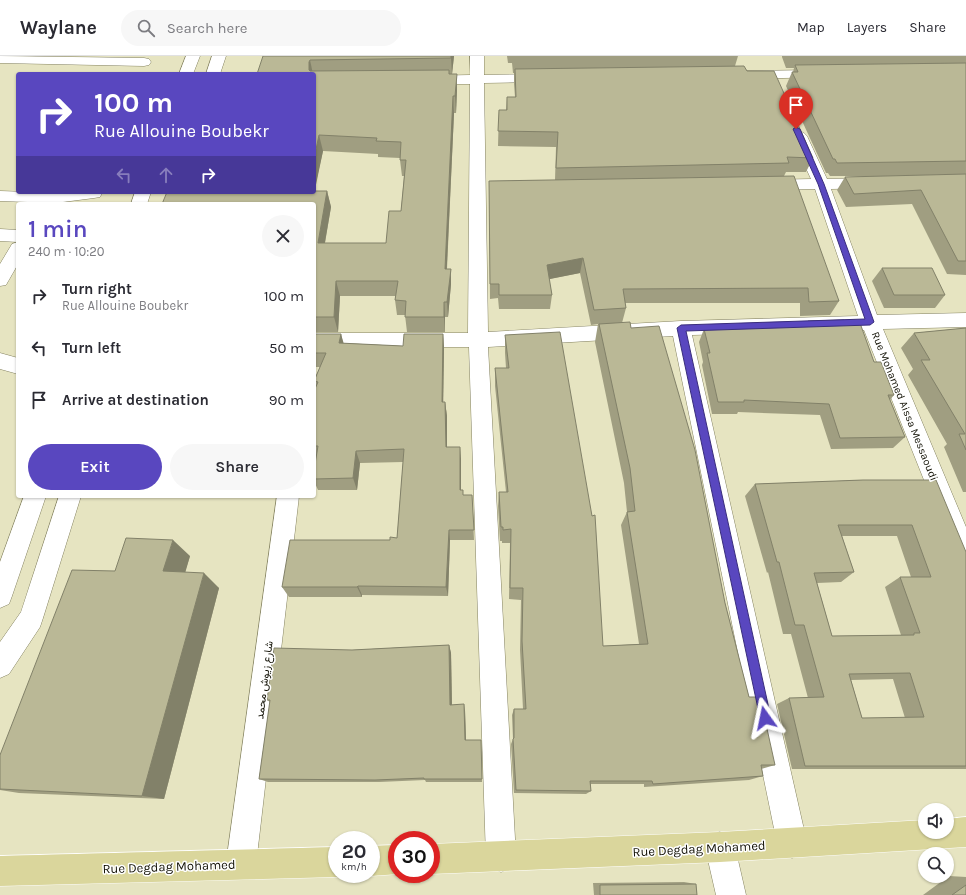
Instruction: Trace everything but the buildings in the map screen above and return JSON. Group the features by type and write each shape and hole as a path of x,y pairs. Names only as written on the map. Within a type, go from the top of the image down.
{"main road":[{"name":"Rue Degdag Mohamed","path":"440,859 720,847 966,832"},
{"name":"Rue Degdag Mohamed","path":"0,871 328,862"}],"street":[{"path":"187,72 193,56"},
{"path":"214,72 219,56"},
{"path":"477,56 477,80 486,190 478,340 500,857"},
{"path":"764,56 781,95"},
{"path":"0,59 144,62"},
{"path":"732,75 835,73"},
{"path":"415,80 557,78"},
{"name":"Rue Mohamed Aissa Messaoudi","path":"793,122 821,184 870,322 966,555"},
{"path":"749,185 890,182"},
{"path":"0,196 55,198 86,194"},
{"path":"0,235 16,236"},
{"path":"0,280 16,252"},
{"path":"316,340 478,340 681,328 966,320"},
{"path":"681,328 792,843"},
{"path":"0,361 16,365"},
{"path":"0,375 16,376"},
{"path":"0,596 33,498"},
{"path":"0,665 31,618 69,498"},
{"name":"شارع زيوش محمد","path":"241,864 288,498"},
{"path":"720,847 731,895"}],"route":[{"path":"765,718 681,328 870,322 821,184 796,129"}]}
